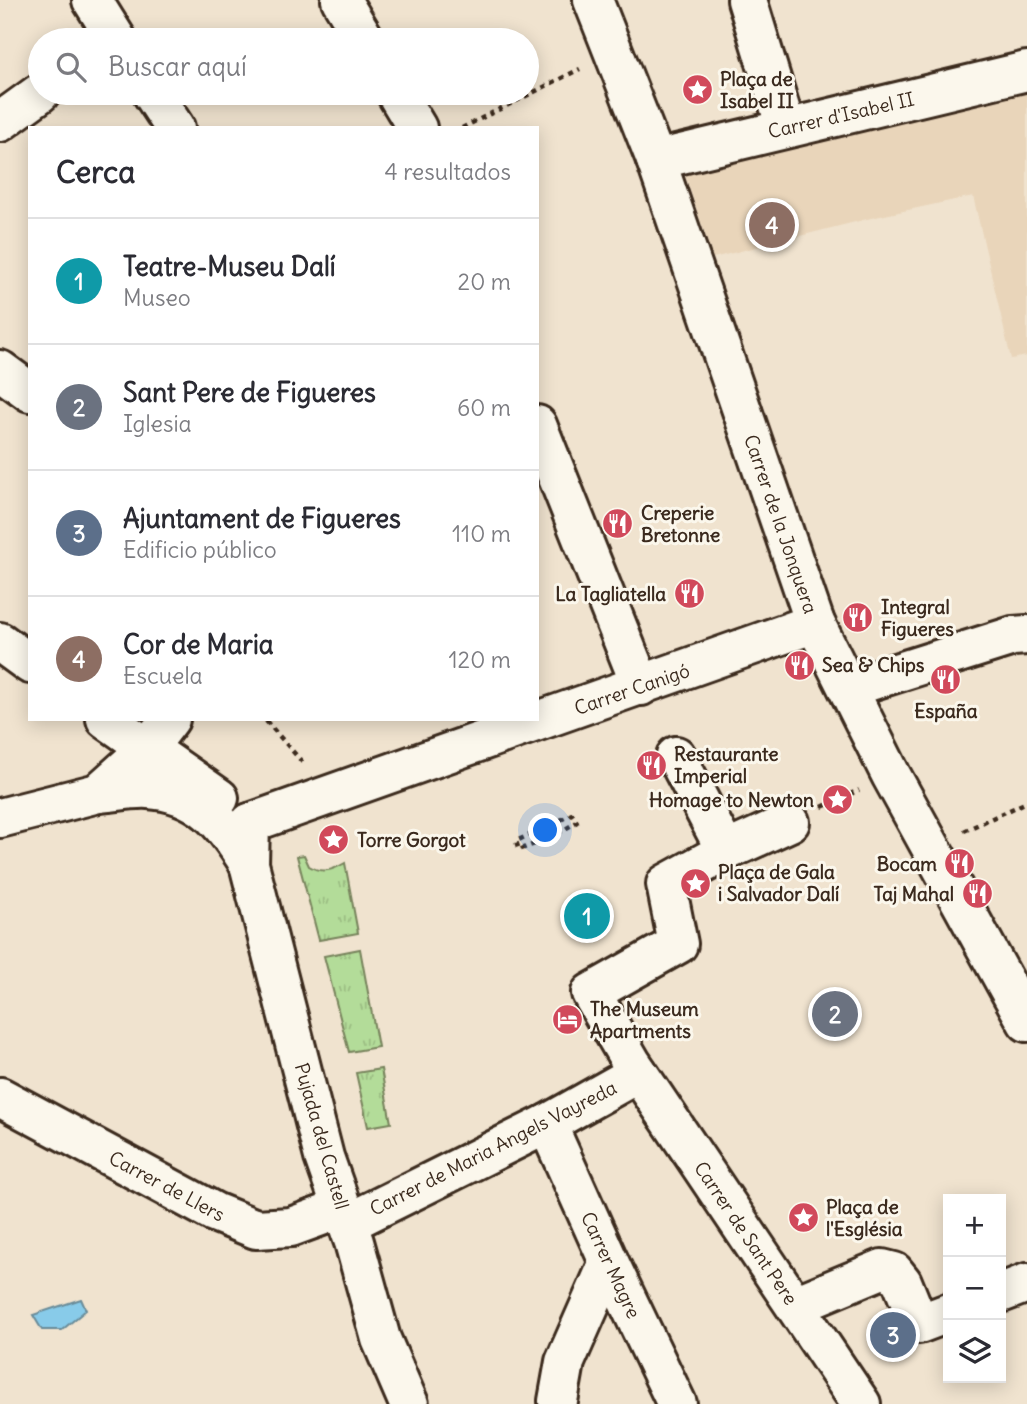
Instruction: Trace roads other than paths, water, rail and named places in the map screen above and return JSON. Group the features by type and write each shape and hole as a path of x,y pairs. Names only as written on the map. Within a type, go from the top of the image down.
{"street":[{"path":"92,0 109,28"},
{"path":"341,0 358,28"},
{"name":"Carrer de la Jonquera","path":"593,0 656,160 815,623 891,775 1027,1022"},
{"path":"747,0 786,128"},
{"name":"Carrer d'Isabel II","path":"656,160 1027,71"},
{"path":"0,122 28,102"},
{"path":"160,105 174,126"},
{"path":"403,105 416,126"},
{"path":"0,370 28,391"},
{"path":"539,430 640,686"},
{"name":"Carrer Canigó","path":"250,824 815,623"},
{"path":"848,688 1020,635"},
{"path":"0,642 28,663"},
{"path":"110,721 207,788 250,824"},
{"path":"98,793 147,749 168,721"},
{"path":"676,755 726,851 790,822"},
{"name":"Pujada del Castell","path":"0,818 98,793 148,789 191,798 227,828 249,864"},
{"name":"Pujada del Castell","path":"250,824 249,864 324,1157 345,1215 381,1339 409,1404"},
{"name":"Carrer de Sant Pere","path":"726,851 666,884 678,944 591,993 634,1068 861,1404"},
{"name":"Carrer de Maria Angels Vayreda","path":"345,1215 547,1124 634,1068"},
{"name":"Carrer de Llers","path":"0,1097 214,1212 256,1229 291,1227 345,1215"},
{"name":"Carrer Magre","path":"547,1124 677,1404"},
{"path":"558,1402 565,1362 609,1262"},
{"path":"795,1305 882,1269 894,1272 902,1282 919,1324 943,1315"}],"water":[{"path":"81,1299 86,1310 62,1330 42,1330 33,1315"}],"place":[{"name":"Plaça de Isabel II","path":"697,90"},
{"name":"Cor de Maria","path":"772,225"},
{"name":"Creperie Bretonne","path":"618,524"},
{"name":"La Tagliatella","path":"689,594"},
{"name":"Integral Figueres","path":"858,618"},
{"name":"Sea & Chips","path":"799,665"},
{"name":"España","path":"946,680"},
{"name":"Restaurante Imperial","path":"651,765"},
{"name":"Homage to Newton","path":"837,800"},
{"name":"Torre Gorgot","path":"334,840"},
{"name":"Bocam","path":"960,864"},
{"name":"Plaça de Gala i Salvador Dalí","path":"695,883"},
{"name":"Taj Mahal","path":"977,894"},
{"name":"Teatre-Museu Dalí","path":"587,916"},
{"name":"Sant Pere de Figueres","path":"835,1014"},
{"name":"The Museum Apartments","path":"567,1020"},
{"name":"Plaça de l'Església","path":"803,1218"},
{"name":"Ajuntament de Figueres","path":"893,1335"}]}
